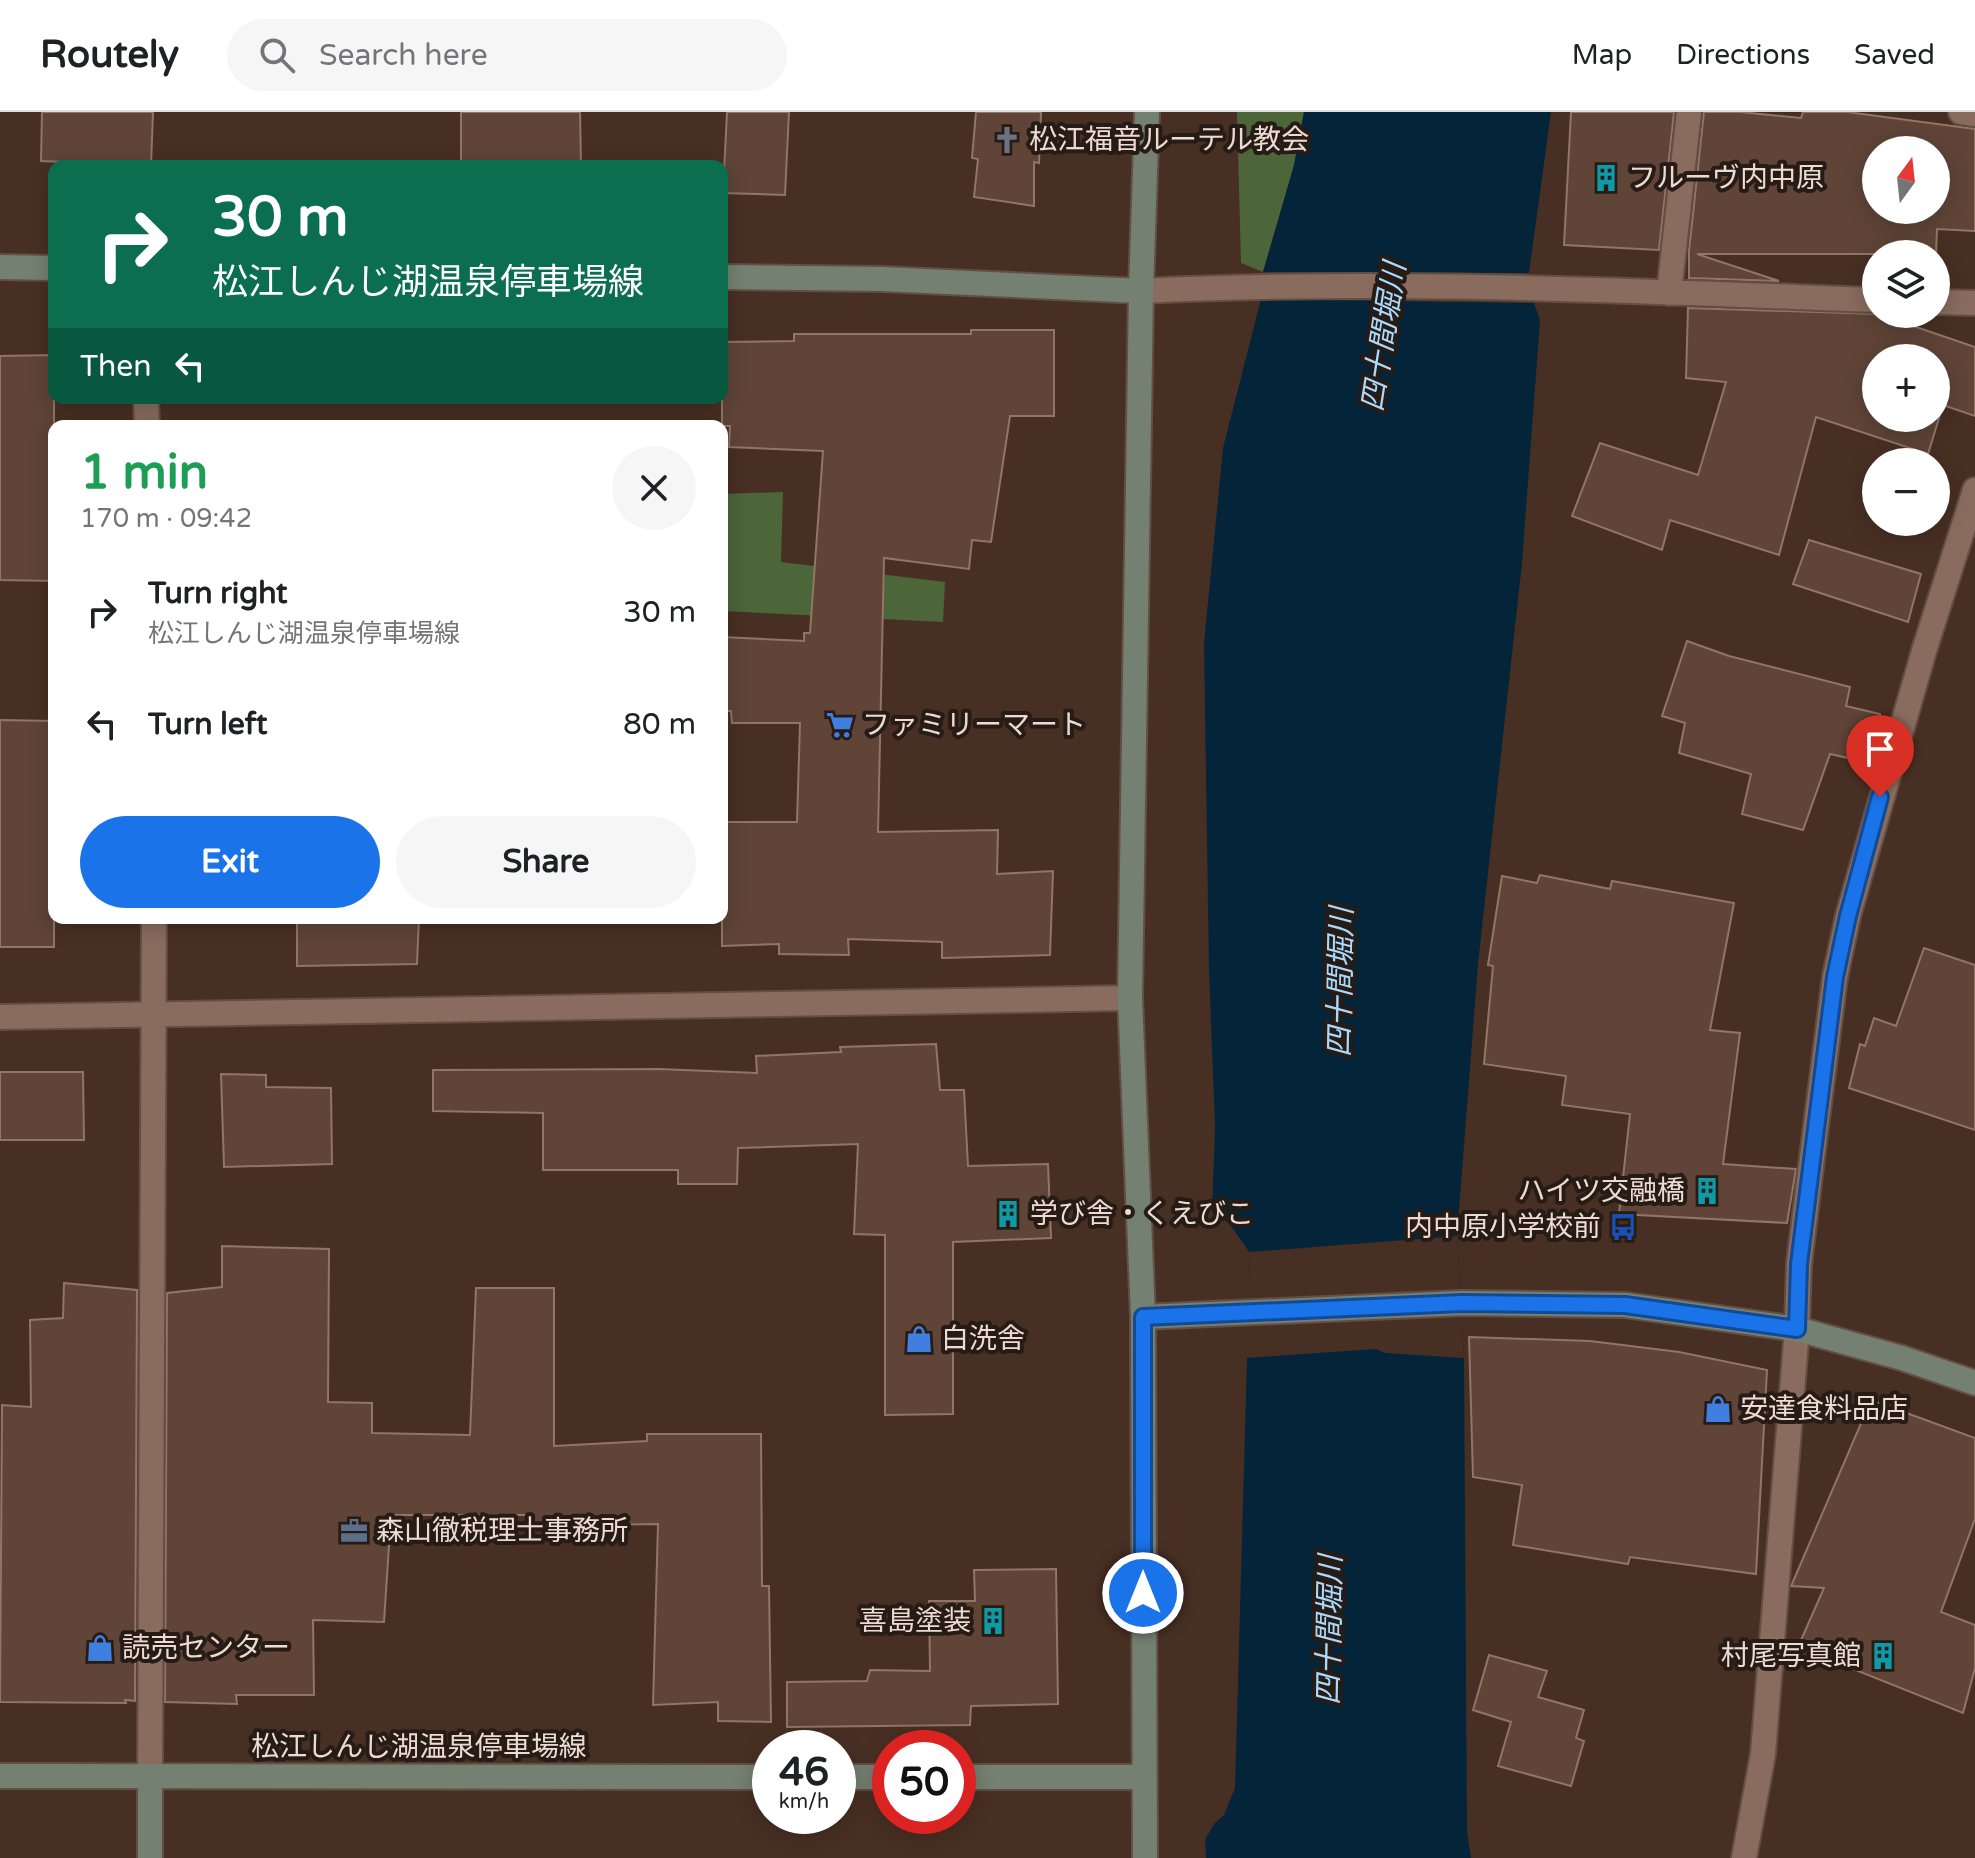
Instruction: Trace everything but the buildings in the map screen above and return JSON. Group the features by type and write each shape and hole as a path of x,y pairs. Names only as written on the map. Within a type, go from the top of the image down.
{"main road":[{"path":"1145,1858 1143,1317 1130,998 1141,291 1147,112"},
{"path":"0,267 48,268"},
{"path":"728,277 882,279 1141,291"},
{"path":"1143,1317 1462,1303 1625,1305 1797,1329 1902,1358 1975,1383"},
{"name":"松江しんじ湖温泉停車場線","path":"0,1776 752,1777"},
{"path":"150,1776 150,1858"},
{"path":"976,1777 1144,1777"}],"street":[{"path":"1669,293 1689,112"},
{"path":"1961,112 1975,114"},
{"path":"1141,291 1248,286 1569,289 1862,300"},
{"path":"1950,302 1975,303"},
{"path":"1744,1858 1763,1754 1797,1329 1799,1264 1835,977 1848,916 1919,665 1975,490"},
{"path":"150,1776 154,924"},
{"path":"0,1017 1130,998"}],"green space":[{"path":"1237,112 1304,112 1294,166 1263,272 1241,263"},
{"path":"783,492 781,562 945,582 943,622 728,611 728,494"}],"water":[{"name":"四十間堀川","path":"1304,112 1551,112 1529,273 1540,320 1522,563 1478,964 1457,1236 1464,1358 1467,1832 1471,1858 1206,1858 1205,1840 1214,1824 1224,1815 1235,1788 1250,1253 1229,1223 1212,1212 1215,1127 1209,971 1204,643 1223,448 1261,299 1263,272 1294,165"}],"pier":[{"path":"1263,272 1529,273 1534,303 1261,299"},
{"path":"1457,1236 1464,1358 1385,1353 1376,1349 1246,1358 1250,1252"}],"place":[{"name":"松江福音ルーテル教会","path":"1007,140"},
{"name":"フルーヴ内中原","path":"1606,178"},
{"name":"ファミリーマート","path":"840,725"},
{"name":"ハイツ交融橋","path":"1707,1191"},
{"name":"学び舎・くえびこ","path":"1008,1214"},
{"name":"内中原小学校前","path":"1623,1227"},
{"name":"白洗舎","path":"919,1339"},
{"name":"安達食料品店","path":"1718,1409"},
{"name":"森山徹税理士事務所","path":"354,1531"},
{"name":"喜島塗装","path":"993,1621"},
{"name":"読売センター","path":"100,1648"},
{"name":"村尾写真館","path":"1883,1656"}],"route":[{"path":"1143,1593 1143,1317 1462,1303 1625,1305 1797,1329 1799,1264 1835,977 1880,797"}]}
